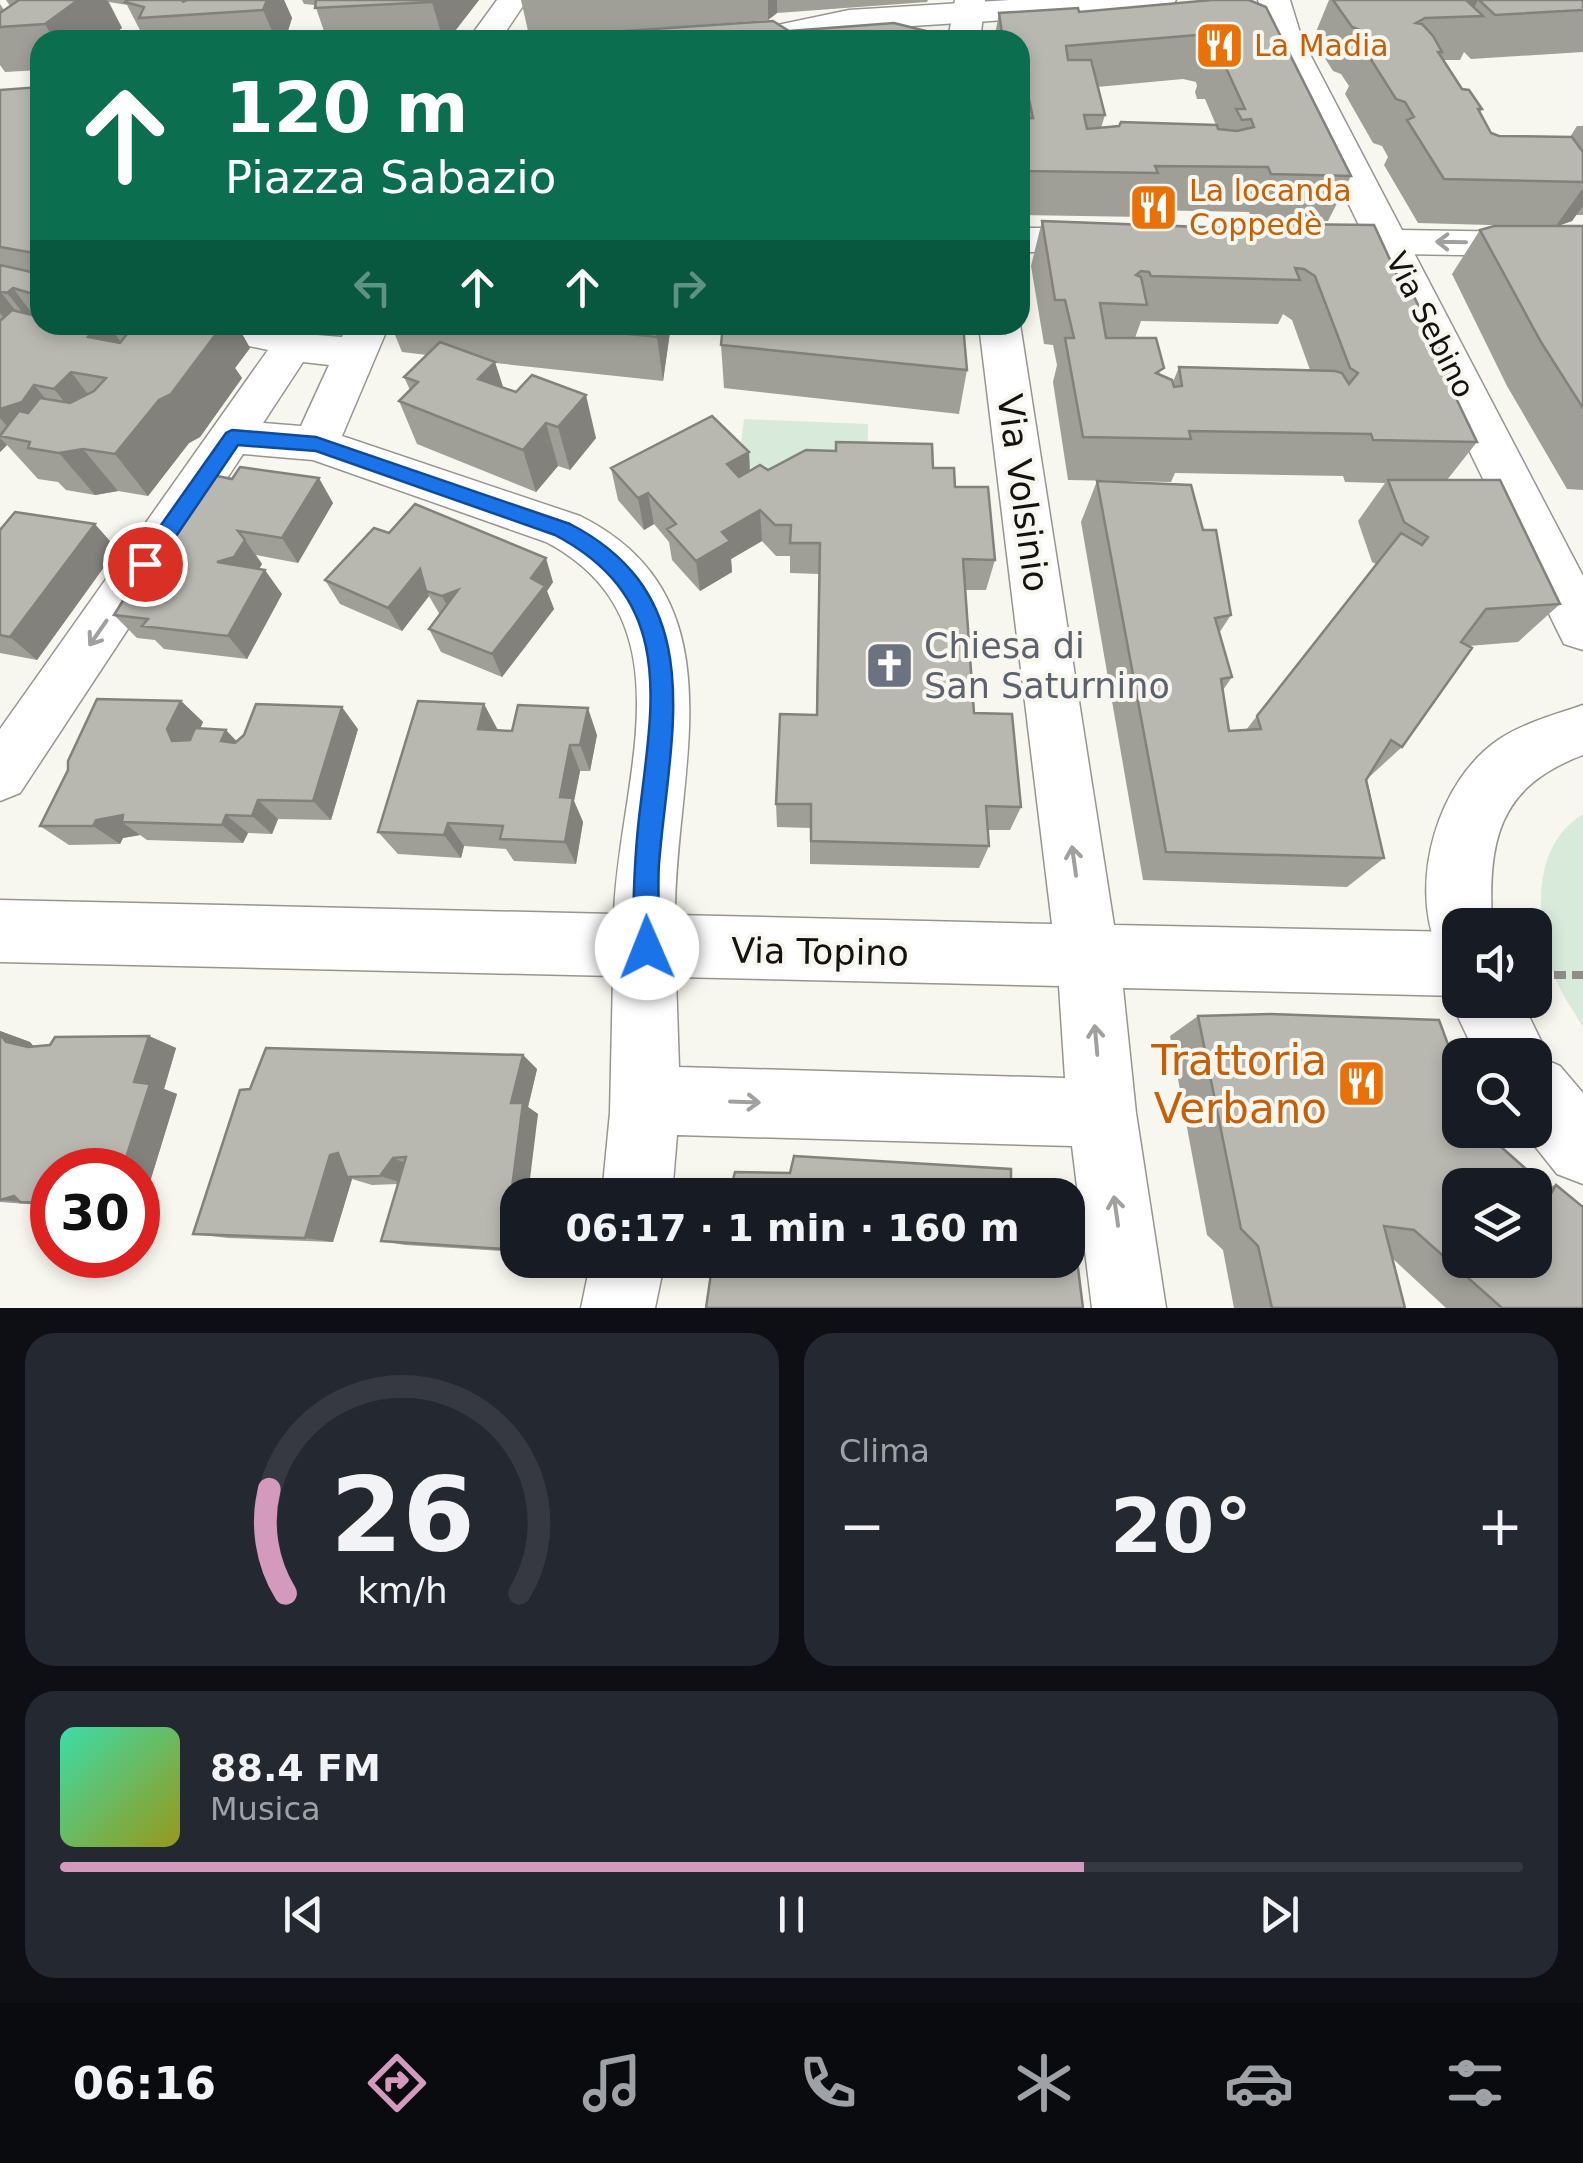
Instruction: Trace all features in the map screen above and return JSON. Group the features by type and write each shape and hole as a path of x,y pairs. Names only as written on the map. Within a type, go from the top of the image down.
{"street":[{"path":"491,30 512,0"},
{"path":"837,30 967,18 1166,15"},
{"path":"1030,39 1166,15"},
{"name":"Via Sebino","path":"1278,16 1583,628"},
{"path":"1030,240 1138,240"},
{"path":"1290,241 1583,245"},
{"path":"263,335 284,339 292,347"},
{"name":"Via Volsinio","path":"1001,335 1088,958 1102,1112"},
{"path":"0,775 292,347 363,339"},
{"path":"322,429 363,339"},
{"path":"242,422 322,429 582,538 607,558 632,587 654,628 663,676 646,869 648,1100 639,1178"},
{"path":"1459,908 1457,881 1462,842 1474,807 1494,778 1520,756 1583,730"},
{"name":"Via Topino","path":"0,931 1442,964"},
{"path":"648,1100 1102,1112 1129,1308"},
{"path":"1552,1111 1583,1148"},
{"path":"618,1308 624,1278"}],"path":[{"path":"1554,975 1583,975"}],"green space":[{"path":"744,419 868,424 867,473 738,467"},
{"path":"1583,814 1583,1027 1553,972 1552,908 1541,907 1546,865 1566,828"}],"building":[{"path":"19,0 78,0 45,24 0,27 0,13"},
{"path":"127,0 267,0 263,10 139,18 144,7"},
{"path":"316,0 434,0 315,8"},
{"path":"1212,0 1249,0 1266,7 1351,176 1271,174 1268,167 1155,166 1158,173 1030,171 1030,30 1002,30 999,13 1078,8 1079,12","holes":["1197,35 1210,39 1215,47 1210,48 1212,55 1220,55 1245,109 1236,109 1242,120 1251,119 1254,127 1237,131 1218,129 1217,125 1121,122 1119,126 1087,129 1084,115 1105,115 1091,60 1068,60 1066,46"]},
{"path":"1333,0 1466,0 1483,16 1425,18 1416,23 1433,36 1442,52 1438,52 1462,89 1469,90 1482,109 1478,109 1491,133 1572,137 1583,152 1583,182 1444,179 1407,120 1414,117 1405,102 1396,99 1365,50 1370,44"},
{"path":"1479,0 1583,0 1583,10 1495,15"},
{"path":"773,21 787,30 640,30"},
{"path":"894,23 922,30 802,30"},
{"path":"30,88 30,252 0,247 0,90"},
{"path":"1042,221 1282,230 1280,224 1374,225 1399,279 1406,280 1451,373 1444,373 1477,442 1373,440 1371,434 1189,431 1191,439 1083,437 1065,338 1074,338 1065,300 1055,300","holes":["1295,268 1315,276 1350,368 1358,373 1349,384 1342,373 1335,371 1179,367 1182,386 1174,387 1172,380 1156,373 1164,368 1156,338 1106,338 1100,303 1147,305 1141,277 1136,275 1141,271 1151,276 1300,280"]},
{"path":"1494,226 1583,226 1583,408 1541,342 1480,230"},
{"path":"0,265 30,272 30,293 13,288 7,293 0,291"},
{"path":"12,310 30,314 30,335 90,335 120,343 126,335 215,335 171,394 159,400 115,454 83,449 59,453 28,448 30,442 0,436 19,411 28,413 40,398 70,403 94,391 106,378 71,372 54,389 34,385 22,402 0,409 0,321"},
{"path":"722,335 964,335 967,370 721,345"},
{"path":"440,342 495,362 478,379 516,392 532,375 586,395 558,427 546,423 523,450 399,401 418,382 404,377"},
{"name":"Chiesa di San Saturnino","path":"712,416 749,452 727,464 739,477 760,465 768,470 806,450 836,451 836,442 932,444 933,468 954,468 955,487 988,487 995,560 963,559 974,713 1012,714 1021,807 986,806 989,846 811,841 811,804 776,804 780,714 817,715 820,543 790,543 791,525 775,525 760,510 722,532 730,541 696,561 667,529 676,524 648,493 638,498 611,468"},
{"path":"240,467 319,478 282,538 238,531 245,540 234,557 217,562 265,570 228,636 142,626 148,619 114,615 202,473 232,479"},
{"path":"1388,480 1500,480 1560,604 1486,609 1461,642 1472,648 1402,747 1391,740 1366,780 1384,858 1166,852 1097,481 1191,485 1203,530 1216,530 1231,615 1215,618 1232,677 1221,679 1229,731 1261,729 1257,716 1401,533 1422,545 1428,537 1404,522"},
{"path":"415,504 546,558 531,578 545,586 492,654 429,629 458,590 442,596 426,591 420,569 388,608 325,580 374,528 389,533"},
{"path":"15,512 95,524 10,637 0,635 0,530"},
{"path":"97,699 181,701 167,729 172,741 190,740 195,728 226,730 221,741 235,743 244,735 256,704 342,707 313,801 258,800 252,816 226,815 222,825 122,822 123,815 96,820 93,826 40,826"},
{"path":"418,701 484,704 478,729 512,731 518,705 588,708 580,745 570,745 560,797 573,798 565,842 500,839 503,826 448,823 444,835 378,832"},
{"path":"1271,1014 1439,1020 1446,1038 1442,1038 1442,1148 1502,1148 1525,1168 1442,1168 1442,1255 1414,1230 1384,1226 1405,1308 1272,1308 1258,1246 1241,1229 1198,1016"},
{"path":"0,1034 6,1042 28,1047 50,1045 55,1037 149,1036 134,1082 150,1084 129,1148 30,1148 30,1202 20,1202 14,1196 0,1200"},
{"path":"266,1048 523,1055 511,1103 523,1103 513,1178 500,1178 500,1249 381,1241 406,1157 393,1158 380,1176 347,1177 338,1153 330,1155 305,1238 193,1234 240,1090 250,1089"},
{"path":"794,1156 1011,1169 1011,1178 733,1178 735,1172 790,1173"},
{"path":"1556,1185 1583,1207 1583,1308 1502,1308 1468,1278 1552,1278 1552,1192"},
{"path":"710,1278 1079,1278 1083,1308 706,1308"}],"place":[{"name":"La Madia","path":"1219,46"},
{"name":"La locanda Coppedè","path":"1154,208"},
{"name":"Chiesa di San Saturnino","path":"889,666"},
{"name":"Trattoria Verbano","path":"1362,1084"}],"route":[{"path":"145,564 232,438 316,444 357,456 563,530 592,545 620,572 642,602 662,658 664,699 646,869 647,948"}]}
